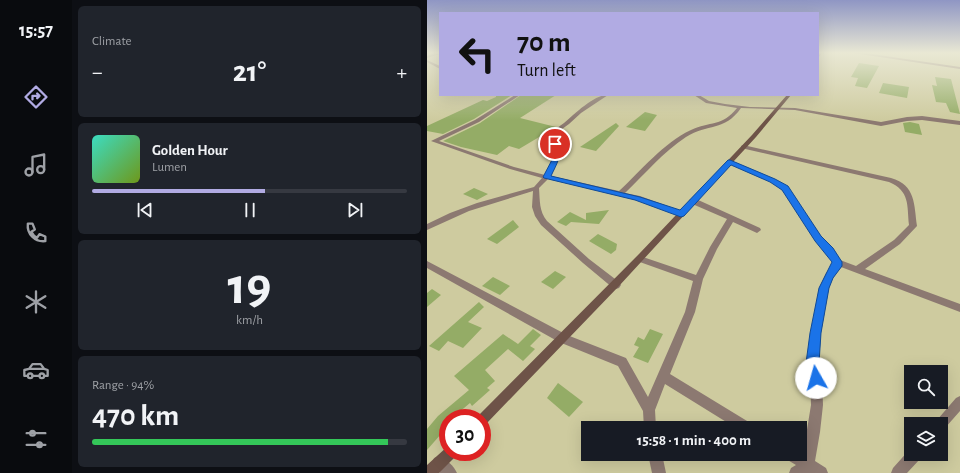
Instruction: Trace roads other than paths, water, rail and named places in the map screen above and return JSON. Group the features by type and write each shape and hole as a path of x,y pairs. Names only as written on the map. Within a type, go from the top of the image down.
{"street":[{"path":"431,142 448,135 500,108 517,96"},
{"path":"427,227 449,215 468,208 536,188 547,177 556,158 557,151 555,144 547,142 545,139 589,105 604,96"},
{"path":"697,96 712,103 740,107 779,108 807,111 878,124 922,118 960,123"},
{"path":"491,411 616,285 730,162 788,96"},
{"path":"620,194 681,139 694,131 731,120 740,107"},
{"path":"431,142 512,168 620,194 681,214"},
{"path":"743,147 869,174 900,184 910,197 913,226 897,242 858,269"},
{"path":"730,162 772,180 785,188 818,238 830,251 837,262 960,308"},
{"path":"536,188 536,207 539,216 544,223 586,261 616,285"},
{"path":"693,202 757,230"},
{"path":"649,410 690,312 698,279 713,249 731,219"},
{"path":"640,259 698,279"},
{"path":"796,473 808,464 817,405 816,378 813,363 815,333 824,288 829,276 837,266 837,262"},
{"path":"427,264 563,339 622,362 649,410 650,421"},
{"path":"664,377 736,421"},
{"path":"947,417 960,402"},
{"path":"656,461 659,473"},
{"path":"803,461 821,473"},
{"path":"898,473 909,461"},
{"path":"429,473 439,463 450,473"}]}
